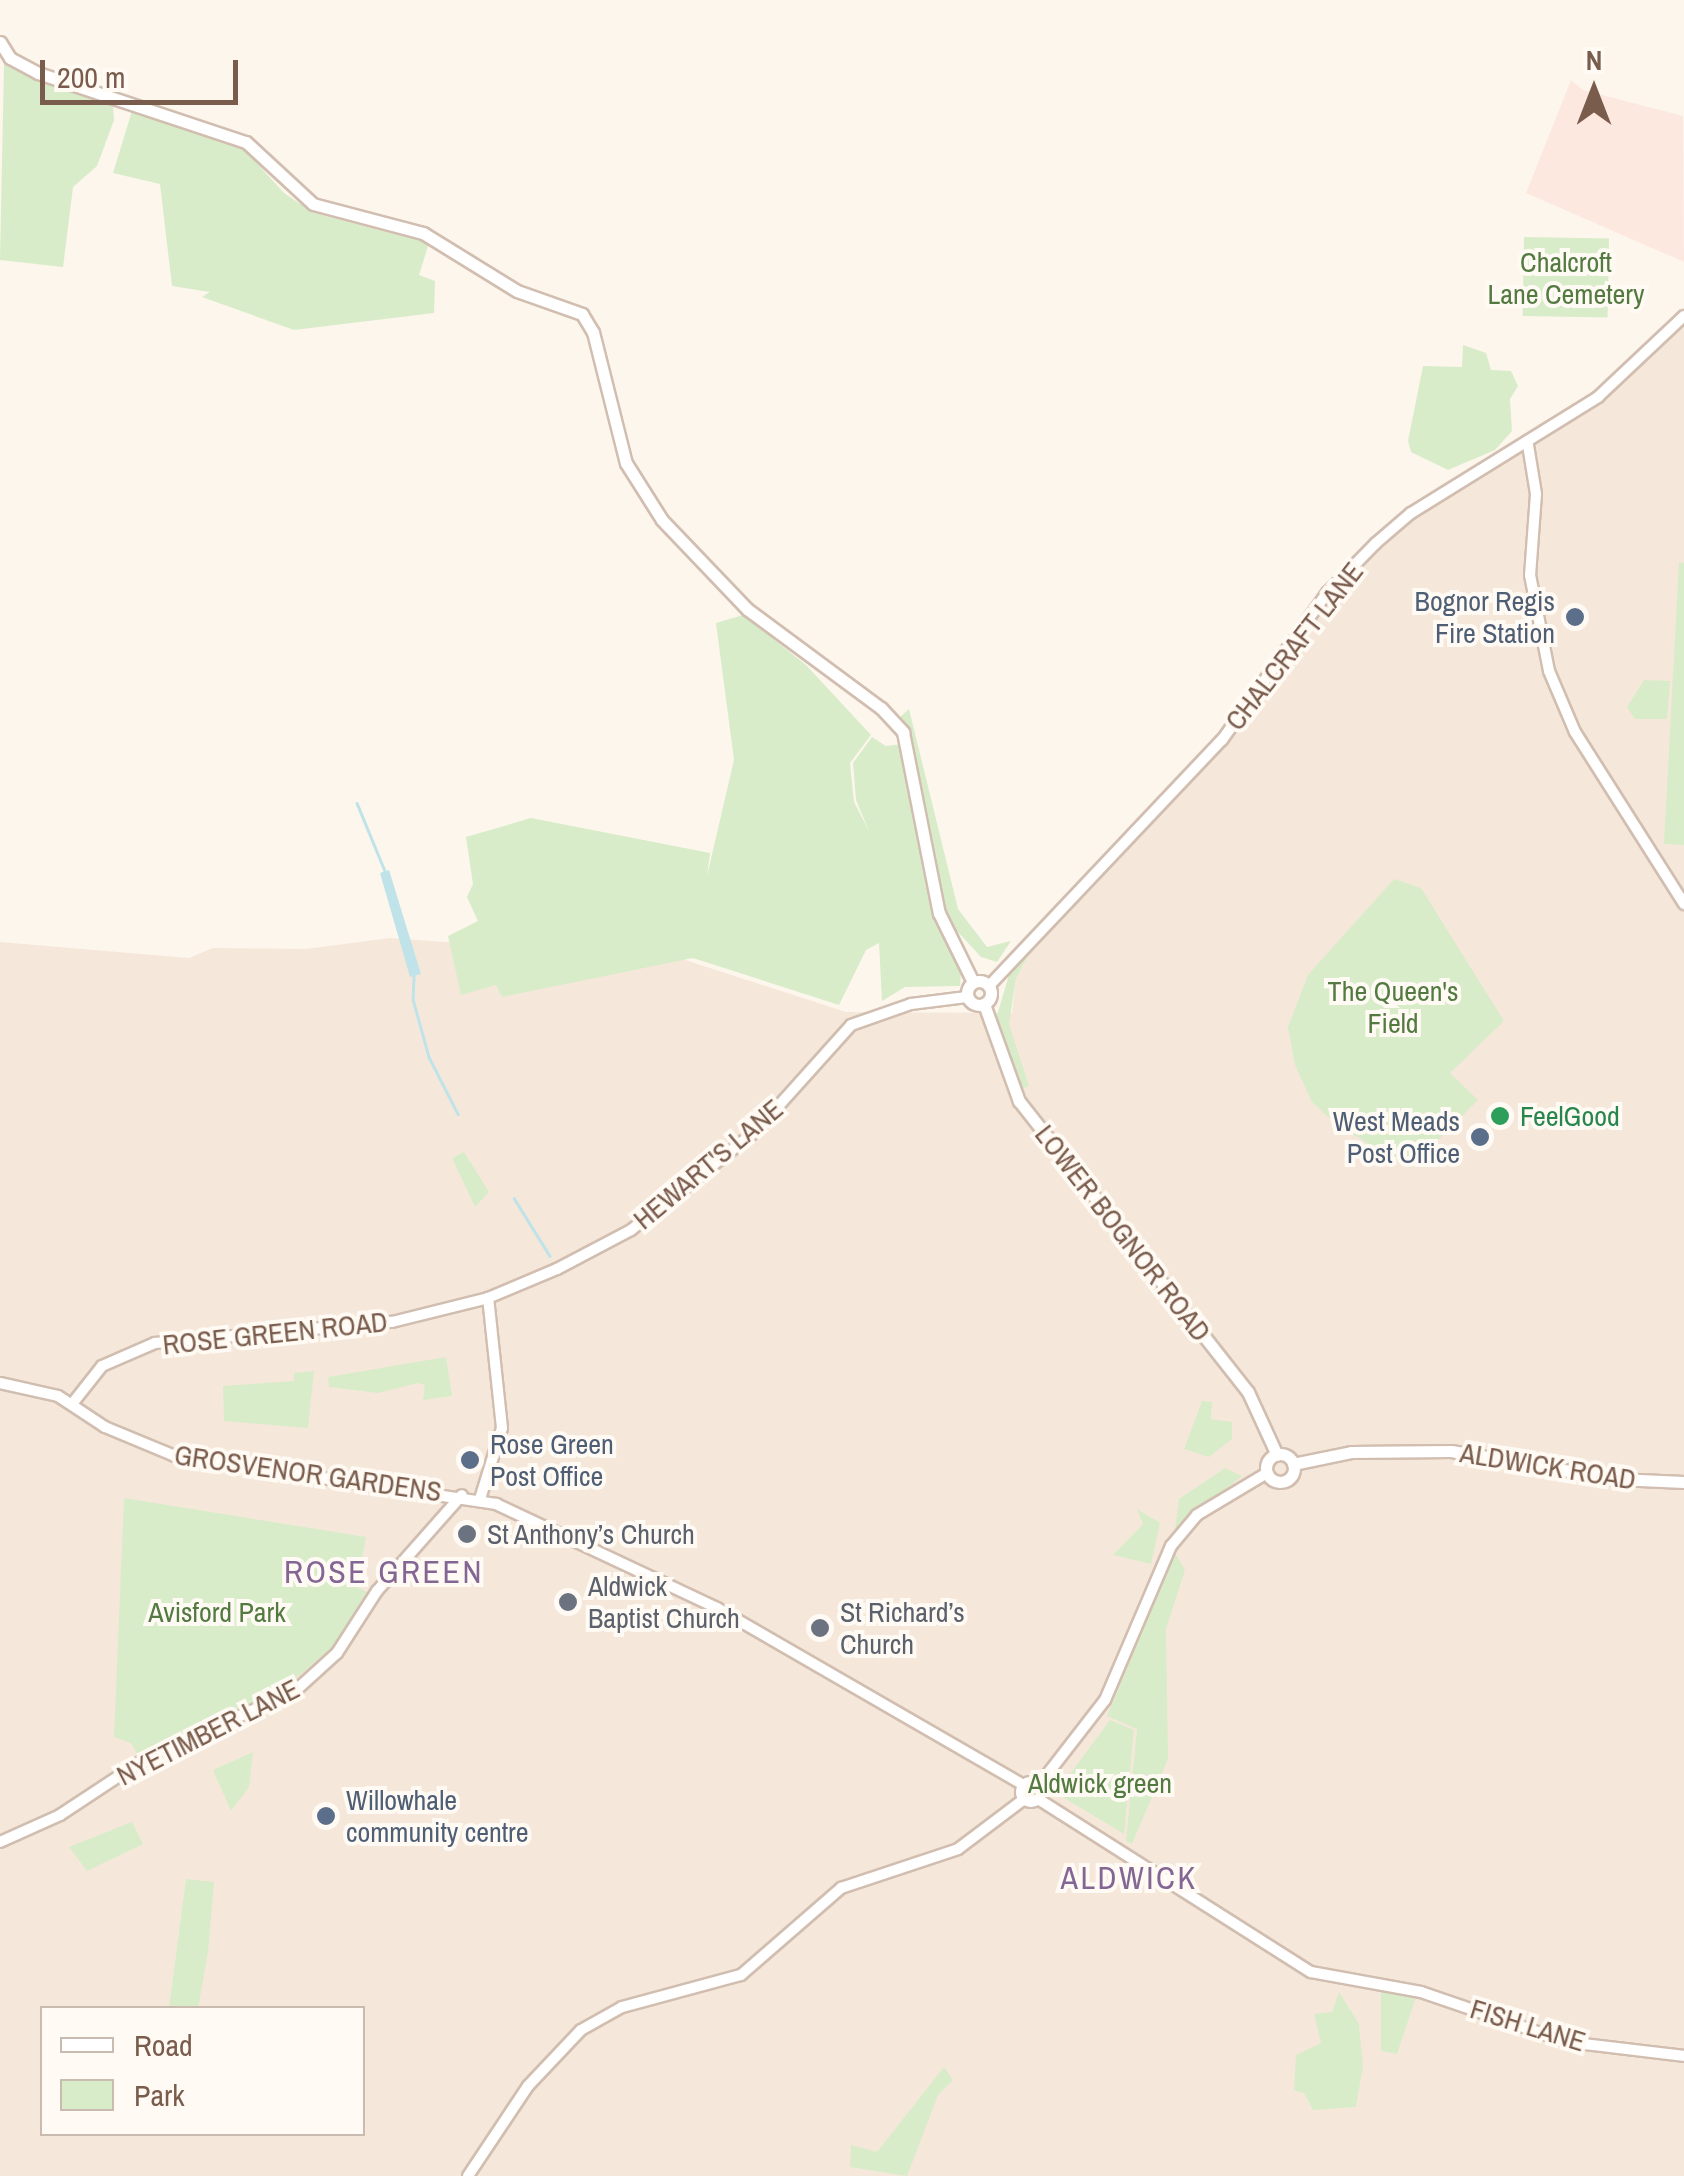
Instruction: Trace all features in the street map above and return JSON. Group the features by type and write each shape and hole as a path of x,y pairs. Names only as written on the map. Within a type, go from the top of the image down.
{"main road":[{"path":"0,42 10,58 38,73 246,142 314,204 433,237 517,291 582,314 593,332 626,463 662,520 747,609 881,708 903,732 939,913 973,982 967,997 984,1004 990,986 973,982"},
{"name":"LOWER BOGNOR ROAD","path":"984,1004 1020,1101 1248,1392 1277,1455"},
{"name":"ALDWICK ROAD","path":"1268,1474 1286,1481 1293,1464 1351,1452 1451,1450 1617,1478 1684,1482"},
{"path":"1268,1474 1277,1455 1293,1464"}],"street":[{"name":"CHALCRAFT LANE","path":"990,986 1222,740 1347,572 1411,513 1528,445 1627,374 1684,316"},
{"path":"1528,445 1536,494 1530,575 1549,671 1575,732 1684,904"},
{"name":"HEWART'S LANE","path":"488,1298 631,1230 756,1130 851,1025 911,1004 967,997"},
{"path":"480,1499 502,1428 488,1298"},
{"name":"ROSE GREEN ROAD","path":"72,1404 102,1366 155,1343 359,1328 488,1298"},
{"path":"0,1383 72,1404"},
{"name":"GROSVENOR GARDENS","path":"72,1404 105,1427 175,1456 462,1495 496,1504 717,1608 1023,1785"},
{"path":"468,2176 538,2072 581,2030 622,2006 741,1975 841,1888 958,1849 1024,1800 1038,1799 1039,1786 1105,1700 1171,1546 1198,1515 1268,1474"},
{"name":"NYETIMBER LANE","path":"0,1842 60,1815 168,1746 294,1692 337,1653 377,1591 462,1495"},
{"path":"1024,1800 1023,1785 1039,1786"},
{"name":"FISH LANE","path":"1038,1799 1250,1927 1290,1960 1312,1972 1373,1982 1567,2042 1684,2056"}],"shaded area":[{"path":"1571,80 1583,90 1683,116 1684,262 1526,193"},
{"path":"1684,320 1684,2176 0,2176 0,942 189,958 213,948 306,949 390,938 682,959 846,1012 1012,1013 1016,979 1032,948 1160,812 1333,595 1419,513 1593,408"}],"green space":[{"path":"4,64 113,105 114,120 97,166 73,187 63,267 0,260"},
{"path":"132,111 244,149 284,193 314,213 429,243 419,275 435,281 434,313 294,330 202,297 210,292 172,286 160,184 113,173"},
{"name":"Chalcroft Lane Cemetery","path":"1524,237 1609,238 1608,317 1523,316"},
{"path":"1463,345 1486,353 1491,370 1511,371 1518,386 1510,399 1512,431 1495,450 1448,470 1411,452 1408,441 1423,366 1462,367"},
{"path":"1679,562 1684,563 1684,845 1664,844"},
{"path":"743,615 806,665 871,735 850,763 854,802 869,831 856,800 853,763 872,737 886,746 902,744 930,904 961,972 960,986 905,987 882,1001 879,943 866,950 839,1005 693,958 502,997 496,985 461,995 448,936 478,921 467,897 473,884 466,837 531,818 710,853 707,876 734,760 716,623"},
{"path":"1644,680 1670,681 1667,719 1635,719 1627,707"},
{"path":"909,709 958,909 987,947 1011,941 997,962 981,957 944,917 914,753 899,718"},
{"name":"The Queen's Field","path":"1394,879 1421,888 1504,1021 1450,1073 1478,1100 1410,1168 1337,1125 1312,1102 1295,1065 1288,1027 1308,975"},
{"path":"1032,948 1016,979 1009,1024 1029,1086 1021,1089 995,1022 1009,975"},
{"path":"464,1152 489,1192 475,1207 452,1158"},
{"path":"446,1357 452,1396 423,1400 425,1385 418,1383 378,1393 329,1387 328,1377"},
{"path":"314,1371 308,1428 224,1421 223,1386 294,1381 294,1373"},
{"path":"1202,1401 1212,1402 1211,1419 1232,1422 1232,1439 1209,1457 1184,1449"},
{"path":"1225,1468 1242,1476 1175,1530 1179,1499"},
{"name":"Avisford Park","path":"124,1498 366,1537 357,1587 367,1592 333,1646 287,1686 138,1755 131,1743 114,1737"},
{"path":"1137,1509 1160,1523 1151,1564 1113,1555 1143,1524"},
{"path":"1175,1553 1185,1570 1166,1629 1168,1759 1132,1844 1126,1841 1137,1729 1107,1716"},
{"name":"Aldwick green","path":"1110,1720 1134,1730 1124,1834 1056,1793"},
{"path":"253,1752 249,1787 231,1811 213,1770"},
{"path":"132,1822 143,1844 87,1871 69,1847"},
{"path":"186,1879 214,1882 198,2006 169,2006"},
{"path":"1381,1989 1417,1994 1397,2054 1381,2051"},
{"path":"1339,1992 1359,2024 1363,2066 1356,2107 1313,2110 1304,2093 1294,2090 1296,2055 1321,2043 1314,2014 1332,2012"},
{"path":"944,2067 953,2080 938,2095 907,2176 850,2167 851,2145 877,2152"}],"water":[{"path":"389,870 421,974 410,977 380,873"}],"waterway":[{"path":"357,803 385,871"},
{"path":"414,976 413,999 429,1057 458,1114"},
{"path":"514,1198 550,1256"}],"place":[{"name":"Bognor Regis Fire Station","path":"1575,617"},
{"name":"FeelGood","path":"1500,1116"},
{"name":"West Meads Post Office","path":"1480,1137"},
{"name":"Rose Green Post Office","path":"470,1460"},
{"name":"St Anthony’s Church","path":"467,1534"},
{"name":"Aldwick Baptist Church","path":"568,1602"},
{"name":"St Richard’s Church","path":"820,1628"},
{"name":"Willowhale community centre","path":"326,1816"}],"district":[{"name":"ROSE GREEN","path":"384,1572"},
{"name":"ALDWICK","path":"1129,1878"}]}
